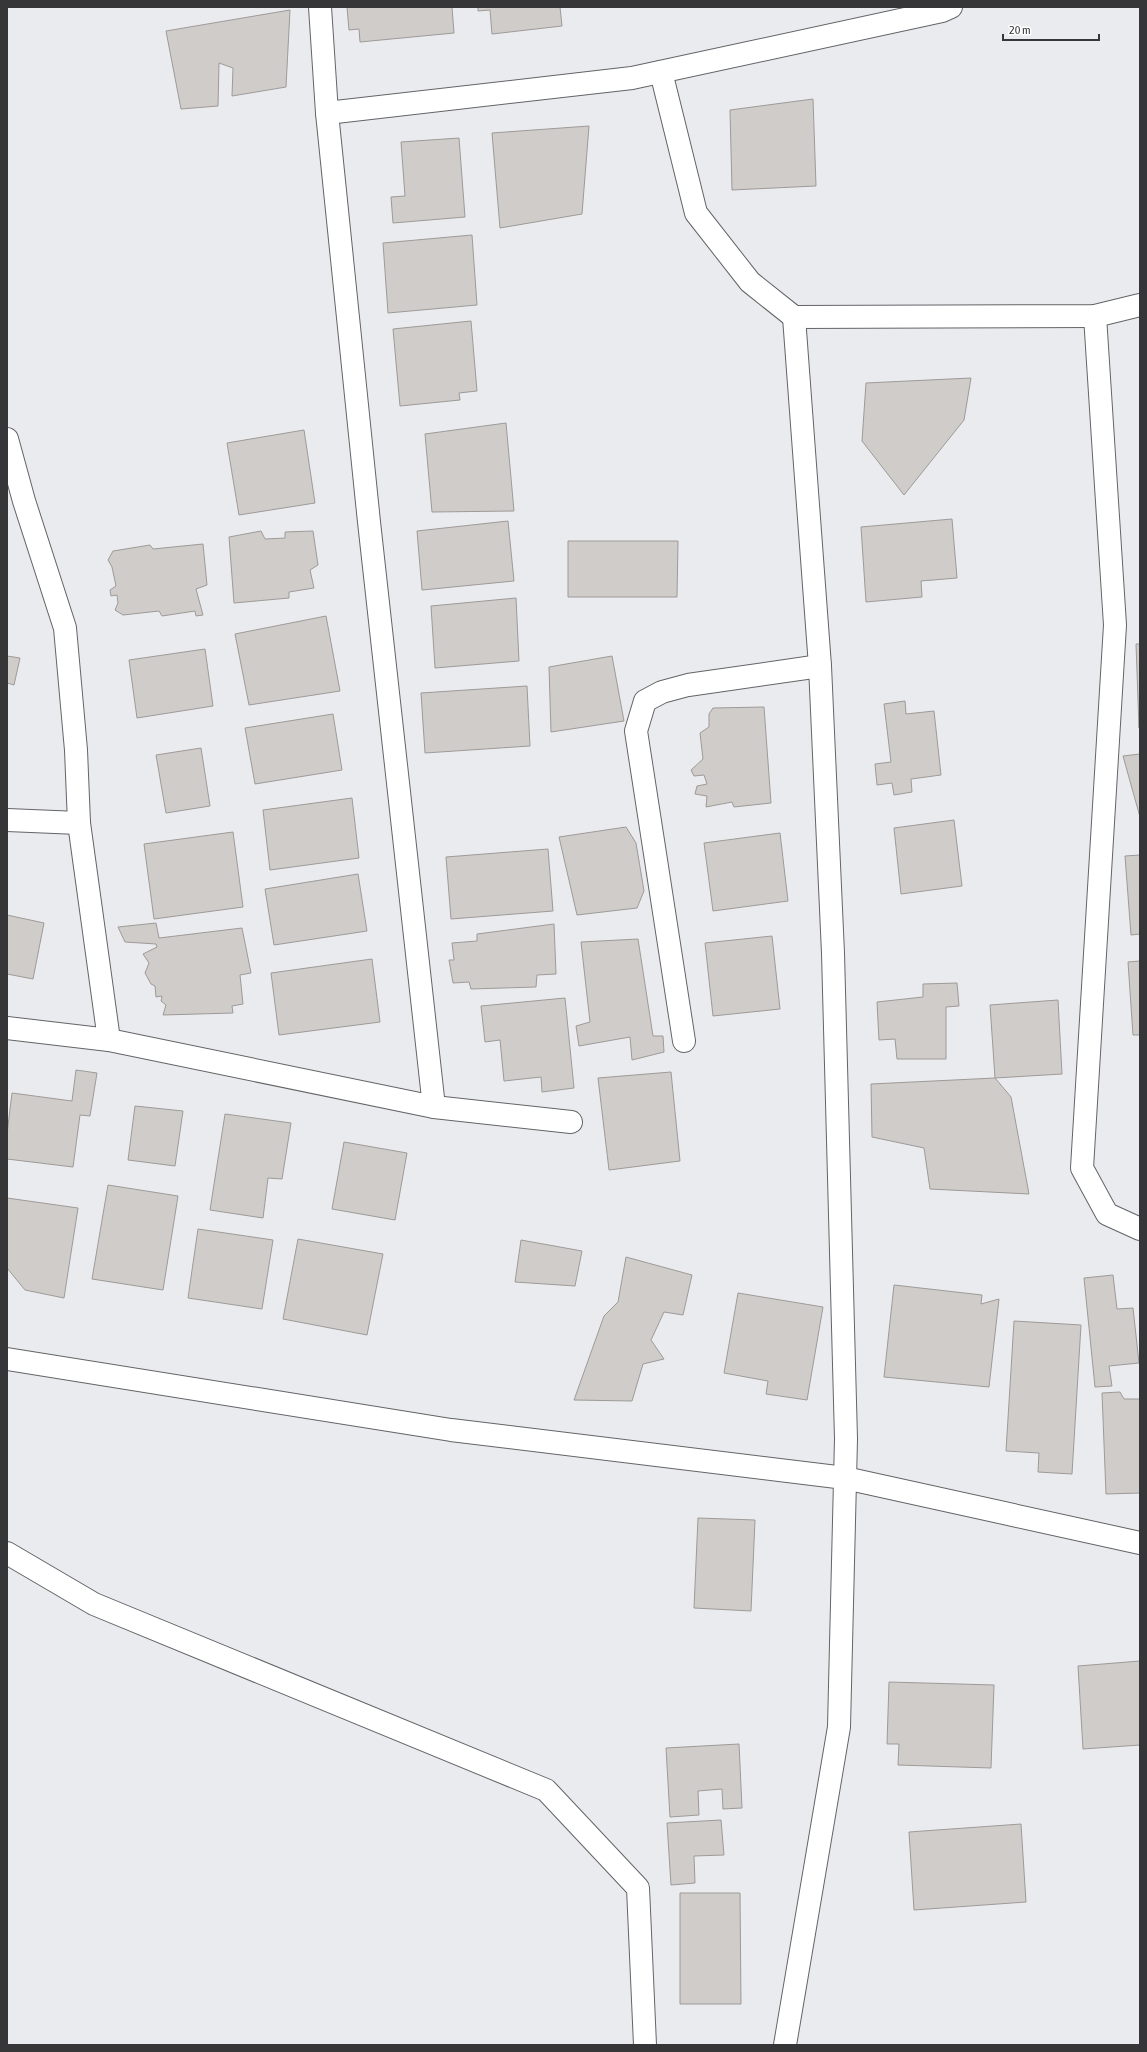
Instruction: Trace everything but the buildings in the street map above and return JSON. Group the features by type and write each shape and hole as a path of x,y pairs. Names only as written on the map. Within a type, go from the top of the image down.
{"street":[{"path":"320,7 327,113 369,522 434,1107"},
{"path":"327,113 624,79 942,11 950,7"},
{"path":"661,72 696,214 750,282 794,317 1095,316 1140,305"},
{"path":"1095,316 1115,624 1082,1168 1107,1214 1140,1229"},
{"path":"785,2045 839,1727 846,1439 833,953 820,666 794,317"},
{"path":"7,439 24,501 65,628 76,750 79,823 108,1040"},
{"path":"684,1041 636,731 646,701 662,692 688,685 820,666"},
{"path":"7,820 79,823"},
{"path":"7,1028 108,1040 434,1107 571,1122"},
{"path":"7,1359 451,1430 845,1478 1140,1543"},
{"path":"7,1553 94,1604 546,1790 638,1888 644,2045"}]}
